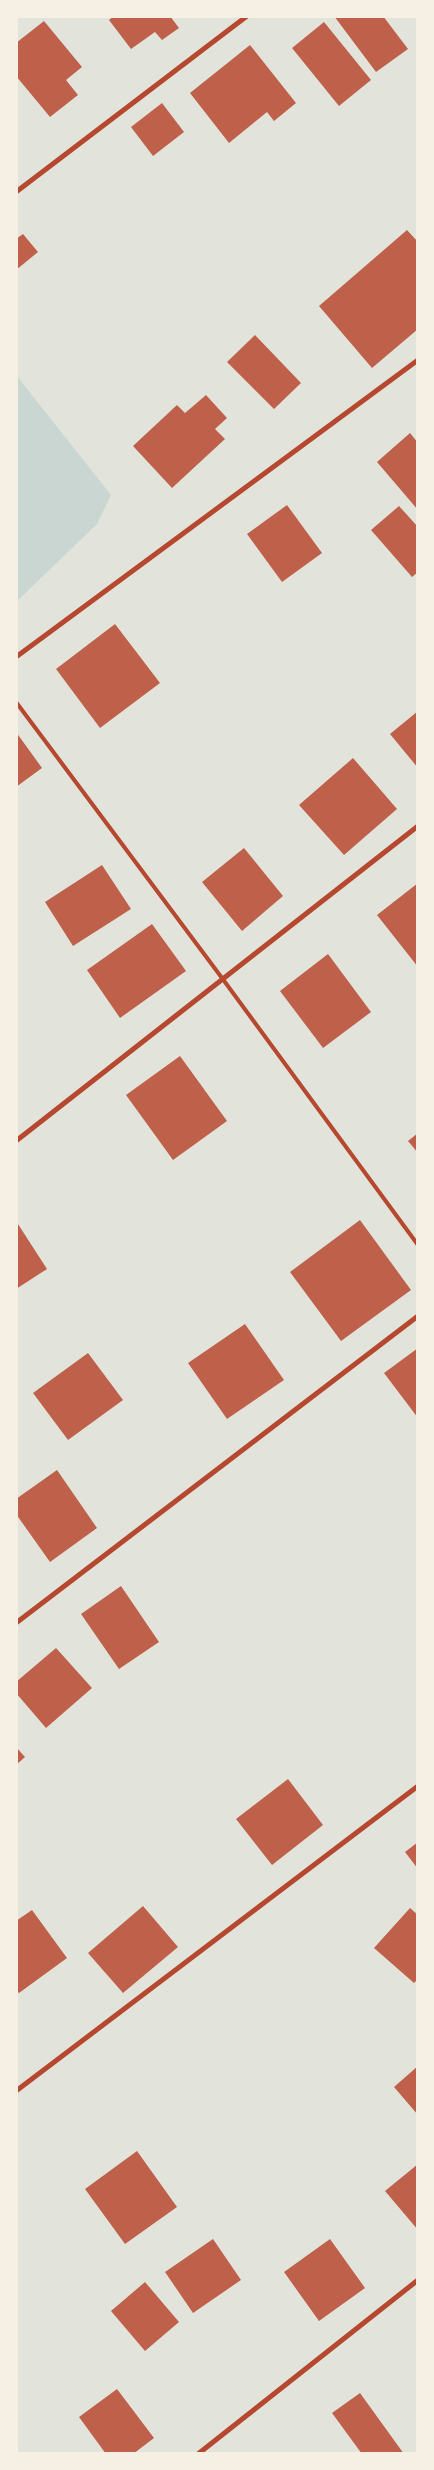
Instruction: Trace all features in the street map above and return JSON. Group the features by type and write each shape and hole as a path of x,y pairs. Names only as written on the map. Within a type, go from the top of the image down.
{"street":[{"path":"16,192 247,16"},
{"path":"16,657 418,360"},
{"path":"16,1140 418,826"},
{"path":"16,1622 418,1316"},
{"path":"16,2091 418,1786"},
{"path":"198,2454 418,2280"}],"lane":[{"path":"16,702 418,1245"}],"shaded area":[{"path":"16,16 418,16 418,2454 16,2454"},
{"path":"16,375 111,495 97,524 16,602"}],"building":[{"path":"114,16 170,16 179,28 162,40 155,32 131,49 109,20"},
{"path":"334,16 383,16 408,49 376,72"},
{"path":"44,21 82,67 66,80 78,95 50,117 16,76 16,43"},
{"path":"324,22 371,80 339,106 292,48"},
{"path":"250,45 296,103 274,121 267,112 229,143 190,93"},
{"path":"162,103 184,132 153,156 131,127"},
{"path":"407,230 418,242 418,329 372,368 319,306"},
{"path":"23,234 38,252 16,270 16,239"},
{"path":"255,335 301,383 274,409 227,362"},
{"path":"206,395 227,418 215,429 225,439 172,488 133,446 177,405 185,413"},
{"path":"410,433 418,443 418,510 377,462"},
{"path":"287,505 322,553 282,582 247,534"},
{"path":"399,506 418,527 418,572 412,577 371,530"},
{"path":"115,624 160,683 100,728 56,669"},
{"path":"418,711 418,768 390,734"},
{"path":"16,732 42,768 16,787"},
{"path":"353,758 397,809 344,855 299,805"},
{"path":"244,848 283,896 242,931 202,882"},
{"path":"102,865 131,909 73,946 45,902"},
{"path":"418,883 418,967 377,915"},
{"path":"152,924 186,971 120,1018 87,970"},
{"path":"328,954 371,1012 323,1048 280,991"},
{"path":"180,1056 227,1121 173,1160 126,1095"},
{"path":"418,1133 418,1153 408,1141"},
{"path":"360,1220 411,1290 341,1341 290,1272"},
{"path":"16,1221 47,1269 16,1289"},
{"path":"245,1324 284,1380 227,1419 188,1363"},
{"path":"418,1348 418,1418 384,1373"},
{"path":"88,1353 123,1400 68,1440 33,1393"},
{"path":"57,1470 97,1528 50,1562 16,1514 16,1499"},
{"path":"121,1586 159,1642 119,1669 81,1614"},
{"path":"56,1648 92,1688 46,1728 16,1693 16,1682"},
{"path":"16,1747 25,1757 16,1765"},
{"path":"288,1779 323,1825 272,1865 236,1819"},
{"path":"418,1842 418,1869 405,1852"},
{"path":"143,1906 178,1947 123,1993 88,1953"},
{"path":"410,1908 418,1915 418,1979 414,1983 374,1948"},
{"path":"32,1910 67,1958 19,1993 16,1990 16,1921"},
{"path":"418,2066 418,2115 394,2087"},
{"path":"137,2151 177,2207 125,2244 85,2189"},
{"path":"418,2164 418,2230 385,2191"},
{"path":"213,2239 241,2280 193,2313 165,2272"},
{"path":"330,2239 365,2288 319,2321 284,2272"},
{"path":"145,2282 179,2322 145,2351 111,2311"},
{"path":"117,2389 154,2438 133,2454 106,2454 79,2417"},
{"path":"360,2393 404,2454 362,2454 332,2413"}]}
